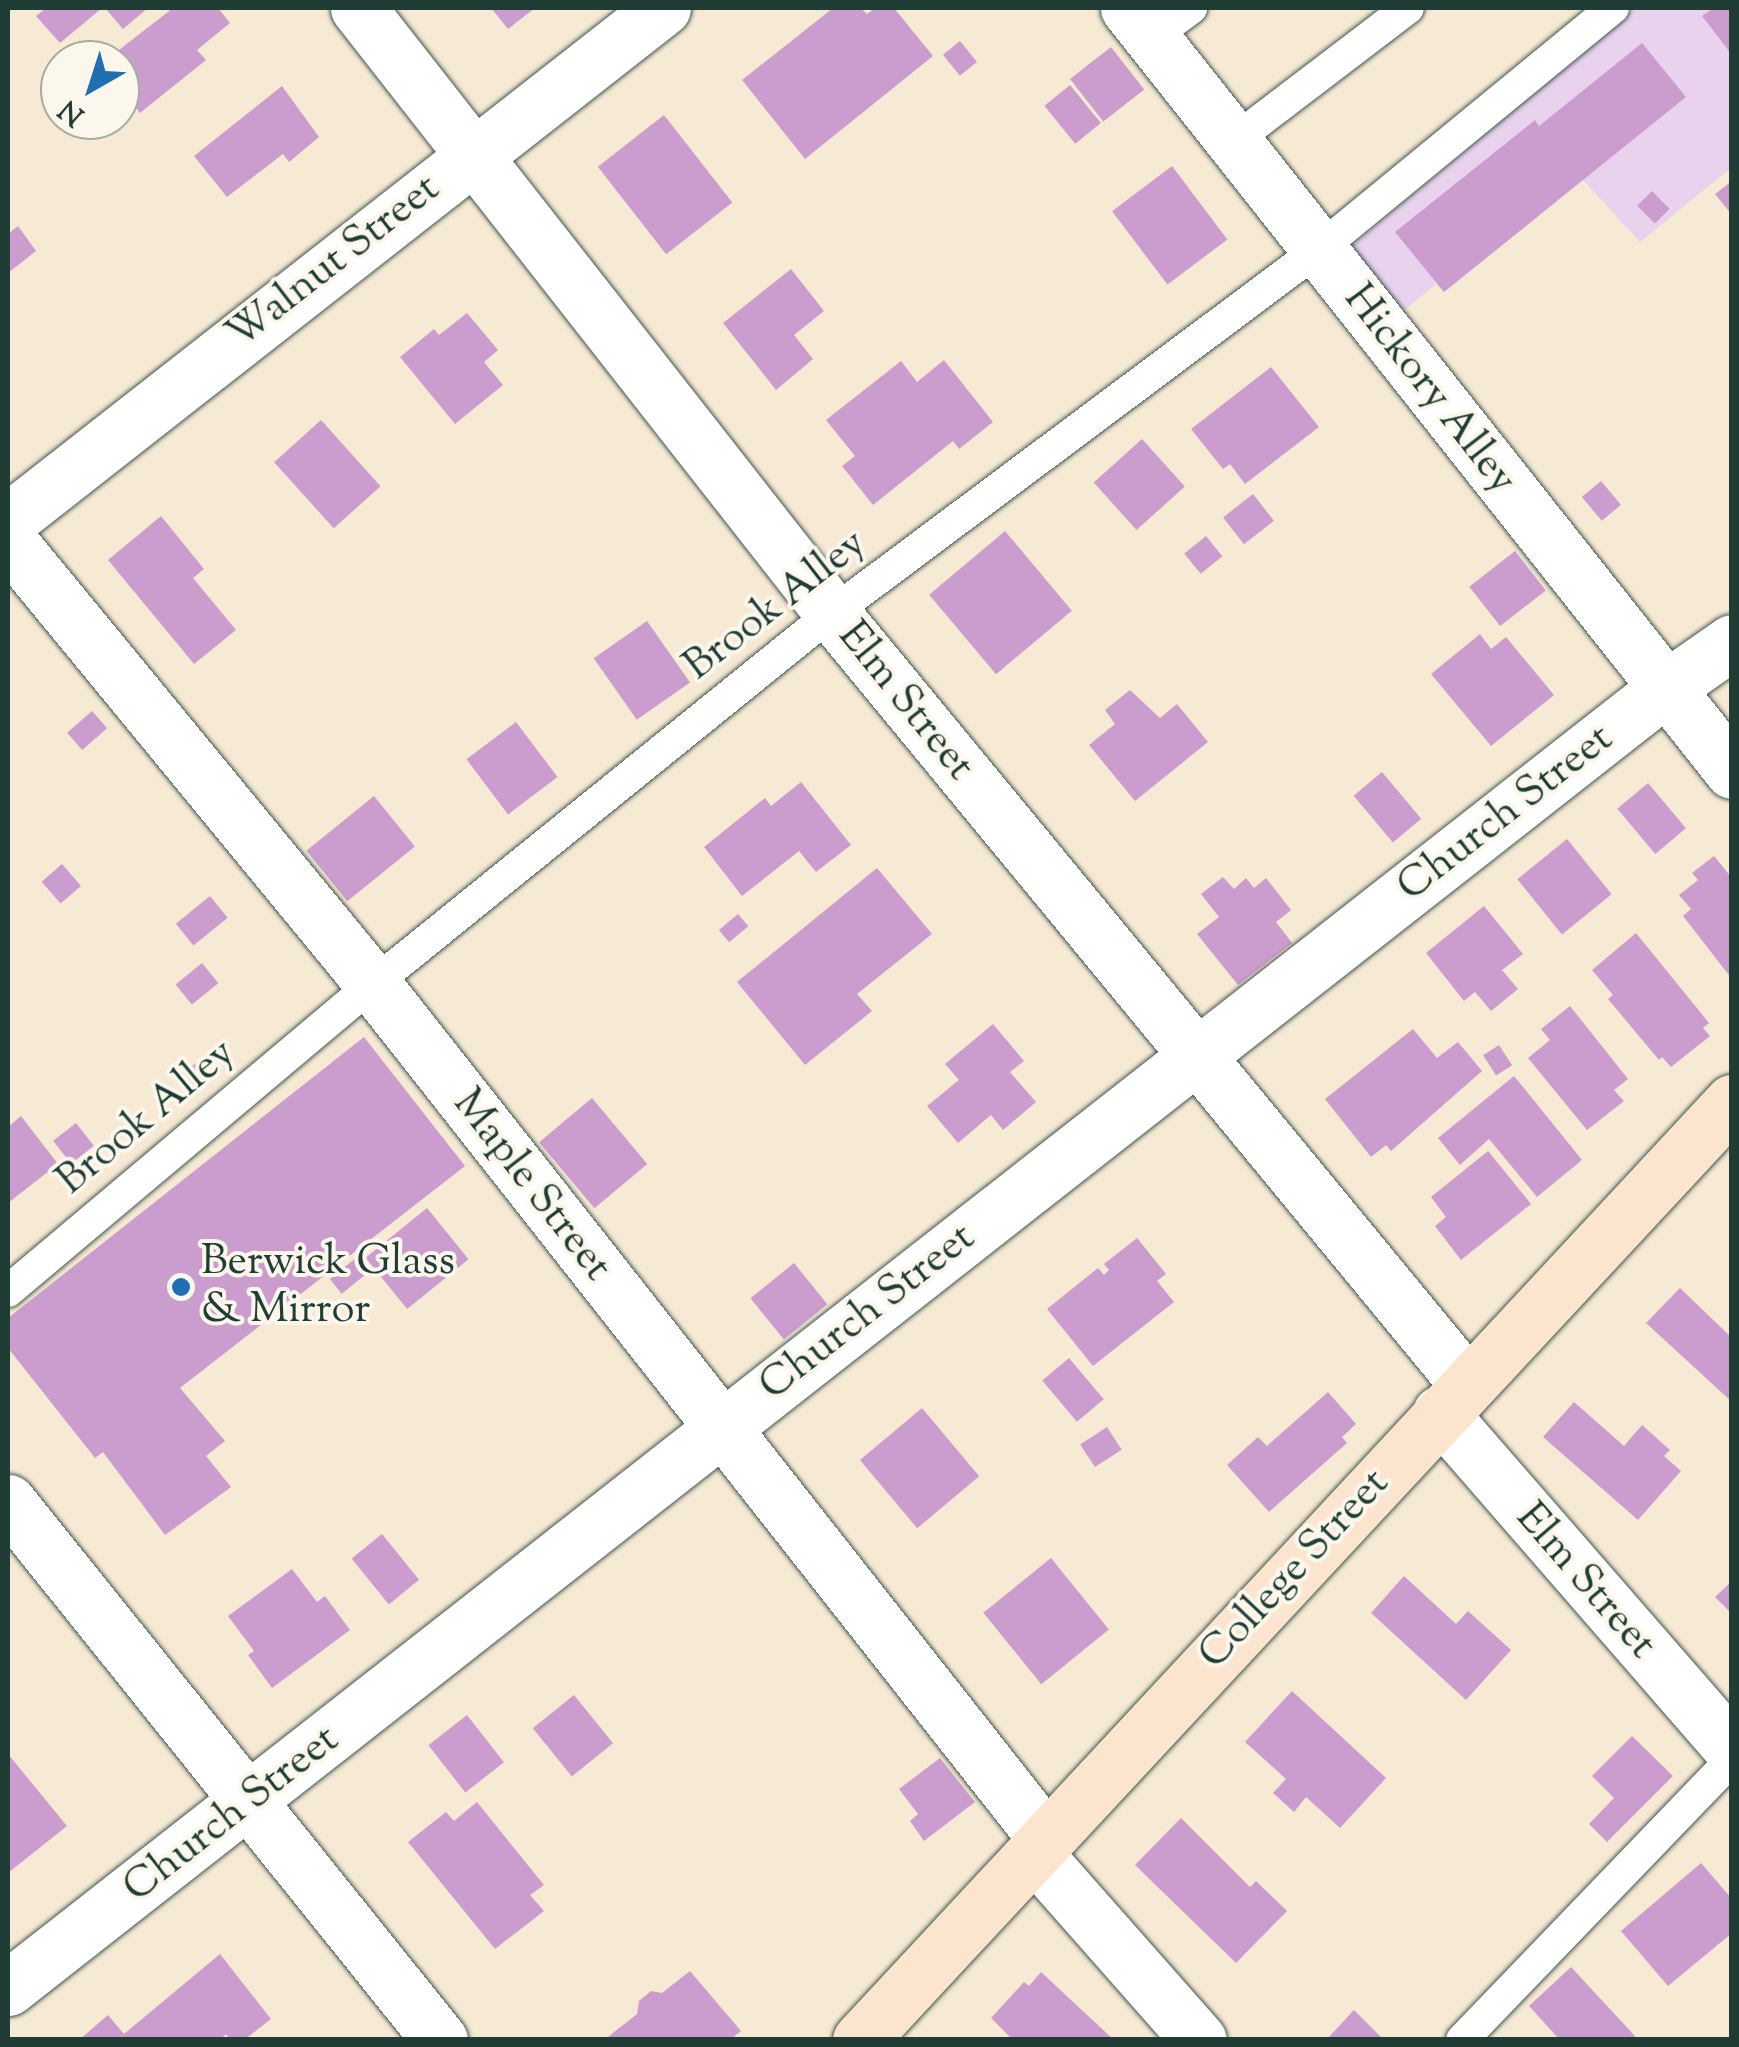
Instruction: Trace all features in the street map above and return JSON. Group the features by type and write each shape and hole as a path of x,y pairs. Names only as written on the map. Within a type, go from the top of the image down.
{"main road":[{"name":"College Street","path":"860,2040 1732,1102"}],"street":[{"name":"Elm Street","path":"358,8 832,613 1196,1056 1453,1399 1732,1750"},
{"name":"Walnut Street","path":"8,520 663,8"},
{"name":"Hickory Alley","path":"1157,18 1232,142 1732,771"},
{"name":"Maple Street","path":"8,540 373,984 1040,1846 1200,2040"},
{"name":"Church Street","path":"8,1988 1666,688 1732,642"},
{"path":"8,1502 440,2040"}],"lane":[{"path":"1232,142 1408,8"},
{"name":"Brook Alley","path":"8,1291 373,984 832,613 1318,250 1613,8"},
{"path":"1462,2040 1732,1759"}],"shaded area":[{"path":"1636,8 1731,8 1731,168 1640,242 1583,180 1444,292 1436,284 1398,316 1348,249"}],"building":[{"path":"46,8 102,8 64,40 57,40 36,16"},
{"path":"105,8 148,8 123,29"},
{"path":"173,8 218,8 230,23 197,50 206,60 140,113 140,40 132,40"},
{"path":"491,8 535,8 508,29"},
{"path":"833,8 861,8 867,14 875,8 894,8 933,56 805,159 742,80"},
{"path":"1714,8 1732,8 1732,55 1702,16"},
{"path":"960,41 977,62 960,76 943,55"},
{"path":"1642,43 1686,97 1444,292 1395,232 1535,120 1539,126"},
{"path":"1111,47 1144,90 1103,122 1070,79"},
{"path":"1070,85 1101,123 1075,144 1044,106"},
{"path":"282,86 319,137 289,162 283,154 227,197 194,156"},
{"path":"664,115 732,202 666,254 598,167"},
{"path":"1172,166 1227,239 1167,285 1112,211"},
{"path":"1732,181 1732,215 1715,194"},
{"path":"1652,191 1670,209 1655,224 1637,206"},
{"path":"18,226 36,251 8,273 8,234"},
{"path":"791,269 824,311 794,335 813,359 776,390 723,323"},
{"path":"467,313 498,350 484,362 503,385 455,424 400,357 434,329 439,335"},
{"path":"944,360 993,422 959,449 953,441 873,505 842,466 855,456 826,420 901,361 917,382"},
{"path":"1271,367 1319,427 1245,484 1230,464 1223,469 1191,429"},
{"path":"321,420 381,486 334,528 274,462"},
{"path":"1142,439 1185,487 1137,530 1094,482"},
{"path":"1601,481 1621,505 1602,521 1582,497"},
{"path":"1253,494 1274,521 1244,544 1223,517"},
{"path":"161,516 204,569 193,578 236,630 194,664 108,560"},
{"path":"1005,531 1072,611 996,674 929,595"},
{"path":"1206,536 1222,556 1201,574 1184,554"},
{"path":"1515,551 1546,590 1500,626 1469,587"},
{"path":"647,621 690,682 637,720 594,658"},
{"path":"1480,634 1491,649 1506,637 1554,695 1491,746 1431,674"},
{"path":"1130,690 1160,718 1177,704 1208,742 1135,801 1089,745 1115,724 1105,710"},
{"path":"92,711 107,728 82,750 67,733"},
{"path":"516,722 558,777 508,814 466,759"},
{"path":"1382,772 1421,819 1393,843 1354,796"},
{"path":"801,782 851,845 816,872 799,851 742,896 704,847 765,798 771,806"},
{"path":"1648,783 1686,828 1655,854 1617,809"},
{"path":"374,796 415,847 347,901 306,851"},
{"path":"1567,839 1612,894 1562,934 1517,879"},
{"path":"1714,856 1732,878 1732,979 1683,916 1691,909 1679,895 1698,880 1692,873"},
{"path":"62,864 81,886 61,904 42,882"},
{"path":"877,868 932,934 857,994 872,1011 805,1065 737,982"},
{"path":"1223,877 1234,889 1246,878 1254,888 1266,878 1291,910 1276,922 1292,943 1238,985 1197,934 1219,917 1201,894"},
{"path":"210,896 228,918 193,945 176,924"},
{"path":"1484,906 1523,954 1502,970 1518,989 1491,1011 1475,992 1464,1001 1426,953"},
{"path":"738,914 748,926 729,942 719,930"},
{"path":"1636,933 1709,1023 1703,1028 1710,1036 1671,1067 1662,1057 1659,1060 1608,999 1613,995 1592,970"},
{"path":"202,963 218,983 192,1005 176,984"},
{"path":"1570,1006 1628,1079 1614,1090 1624,1101 1587,1130 1528,1058 1550,1040 1541,1029"},
{"path":"993,1024 1024,1061 1010,1072 1036,1102 1003,1130 991,1115 958,1143 927,1106 959,1080 945,1064"},
{"path":"1413,1029 1437,1058 1458,1042 1482,1071 1391,1151 1386,1145 1371,1157 1325,1099"},
{"name":"Berwick Glass & Mirror","path":"364,1037 465,1166 180,1388 225,1441 206,1456 231,1487 165,1535 103,1452 95,1458 8,1348 8,1318"},
{"path":"1499,1045 1512,1065 1496,1075 1483,1055"},
{"path":"202,1059 214,1076 195,1089 183,1072"},
{"path":"1514,1076 1582,1160 1537,1197 1489,1139 1460,1165 1438,1138"},
{"path":"592,1098 647,1164 594,1208 539,1142"},
{"path":"21,1116 58,1164 8,1203 8,1127"},
{"path":"76,1123 94,1146 71,1164 53,1141"},
{"path":"1488,1151 1531,1204 1461,1260 1435,1226 1446,1217 1431,1197"},
{"path":"427,1208 469,1259 407,1309 366,1258"},
{"path":"1137,1238 1166,1274 1157,1281 1174,1302 1093,1366 1047,1309 1098,1268 1104,1275 1109,1270 1104,1264"},
{"path":"357,1257 369,1272 342,1294 330,1279"},
{"path":"794,1263 827,1304 784,1339 750,1298"},
{"path":"1680,1288 1732,1338 1732,1402 1646,1323"},
{"path":"1069,1358 1104,1399 1077,1422 1042,1380"},
{"path":"1328,1392 1356,1424 1342,1437 1347,1443 1269,1512 1227,1465 1258,1437 1267,1446"},
{"path":"1574,1402 1624,1446 1642,1425 1670,1450 1664,1456 1681,1471 1638,1520 1543,1437"},
{"path":"922,1408 979,1476 917,1528 860,1460"},
{"path":"1107,1427 1122,1450 1095,1467 1080,1444"},
{"path":"382,1534 419,1580 389,1604 352,1559"},
{"path":"1051,1558 1109,1629 1041,1684 983,1613"},
{"path":"292,1569 317,1602 325,1596 350,1630 272,1688 248,1655 254,1651 228,1616"},
{"path":"1404,1576 1456,1624 1468,1611 1511,1650 1466,1700 1371,1613"},
{"path":"1732,1581 1732,1614 1715,1597"},
{"path":"1292,1691 1386,1778 1340,1828 1306,1797 1294,1812 1273,1793 1286,1779 1245,1742"},
{"path":"574,1695 613,1743 572,1777 533,1728"},
{"path":"467,1715 504,1762 465,1792 428,1745"},
{"path":"1632,1736 1673,1776 1607,1842 1589,1824 1614,1798 1592,1776"},
{"path":"8,1754 67,1826 8,1873"},
{"path":"940,1758 975,1802 924,1841 910,1821 918,1814 899,1789"},
{"path":"477,1802 544,1885 530,1895 544,1911 495,1949 408,1842 446,1812 454,1821"},
{"path":"1181,1818 1250,1887 1256,1881 1287,1911 1236,1963 1135,1865"},
{"path":"1701,1863 1732,1899 1732,1933 1668,1986 1621,1931"},
{"path":"220,1954 271,2019 244,2040 230,2040 226,2034 220,2040 79,2040 108,2015 124,2034"},
{"path":"1571,1967 1635,2036 1631,2040 1560,2040 1529,2006"},
{"path":"690,1971 741,2031 730,2040 604,2040 637,2014 639,2001 651,1991 662,1993"},
{"path":"1041,1972 1114,2040 1013,2040 991,2018 1024,1982 1029,1986"},
{"path":"1354,2010 1384,2040 1326,2040"}],"place":[{"name":"Berwick Glass & Mirror","path":"181,1287"}]}
